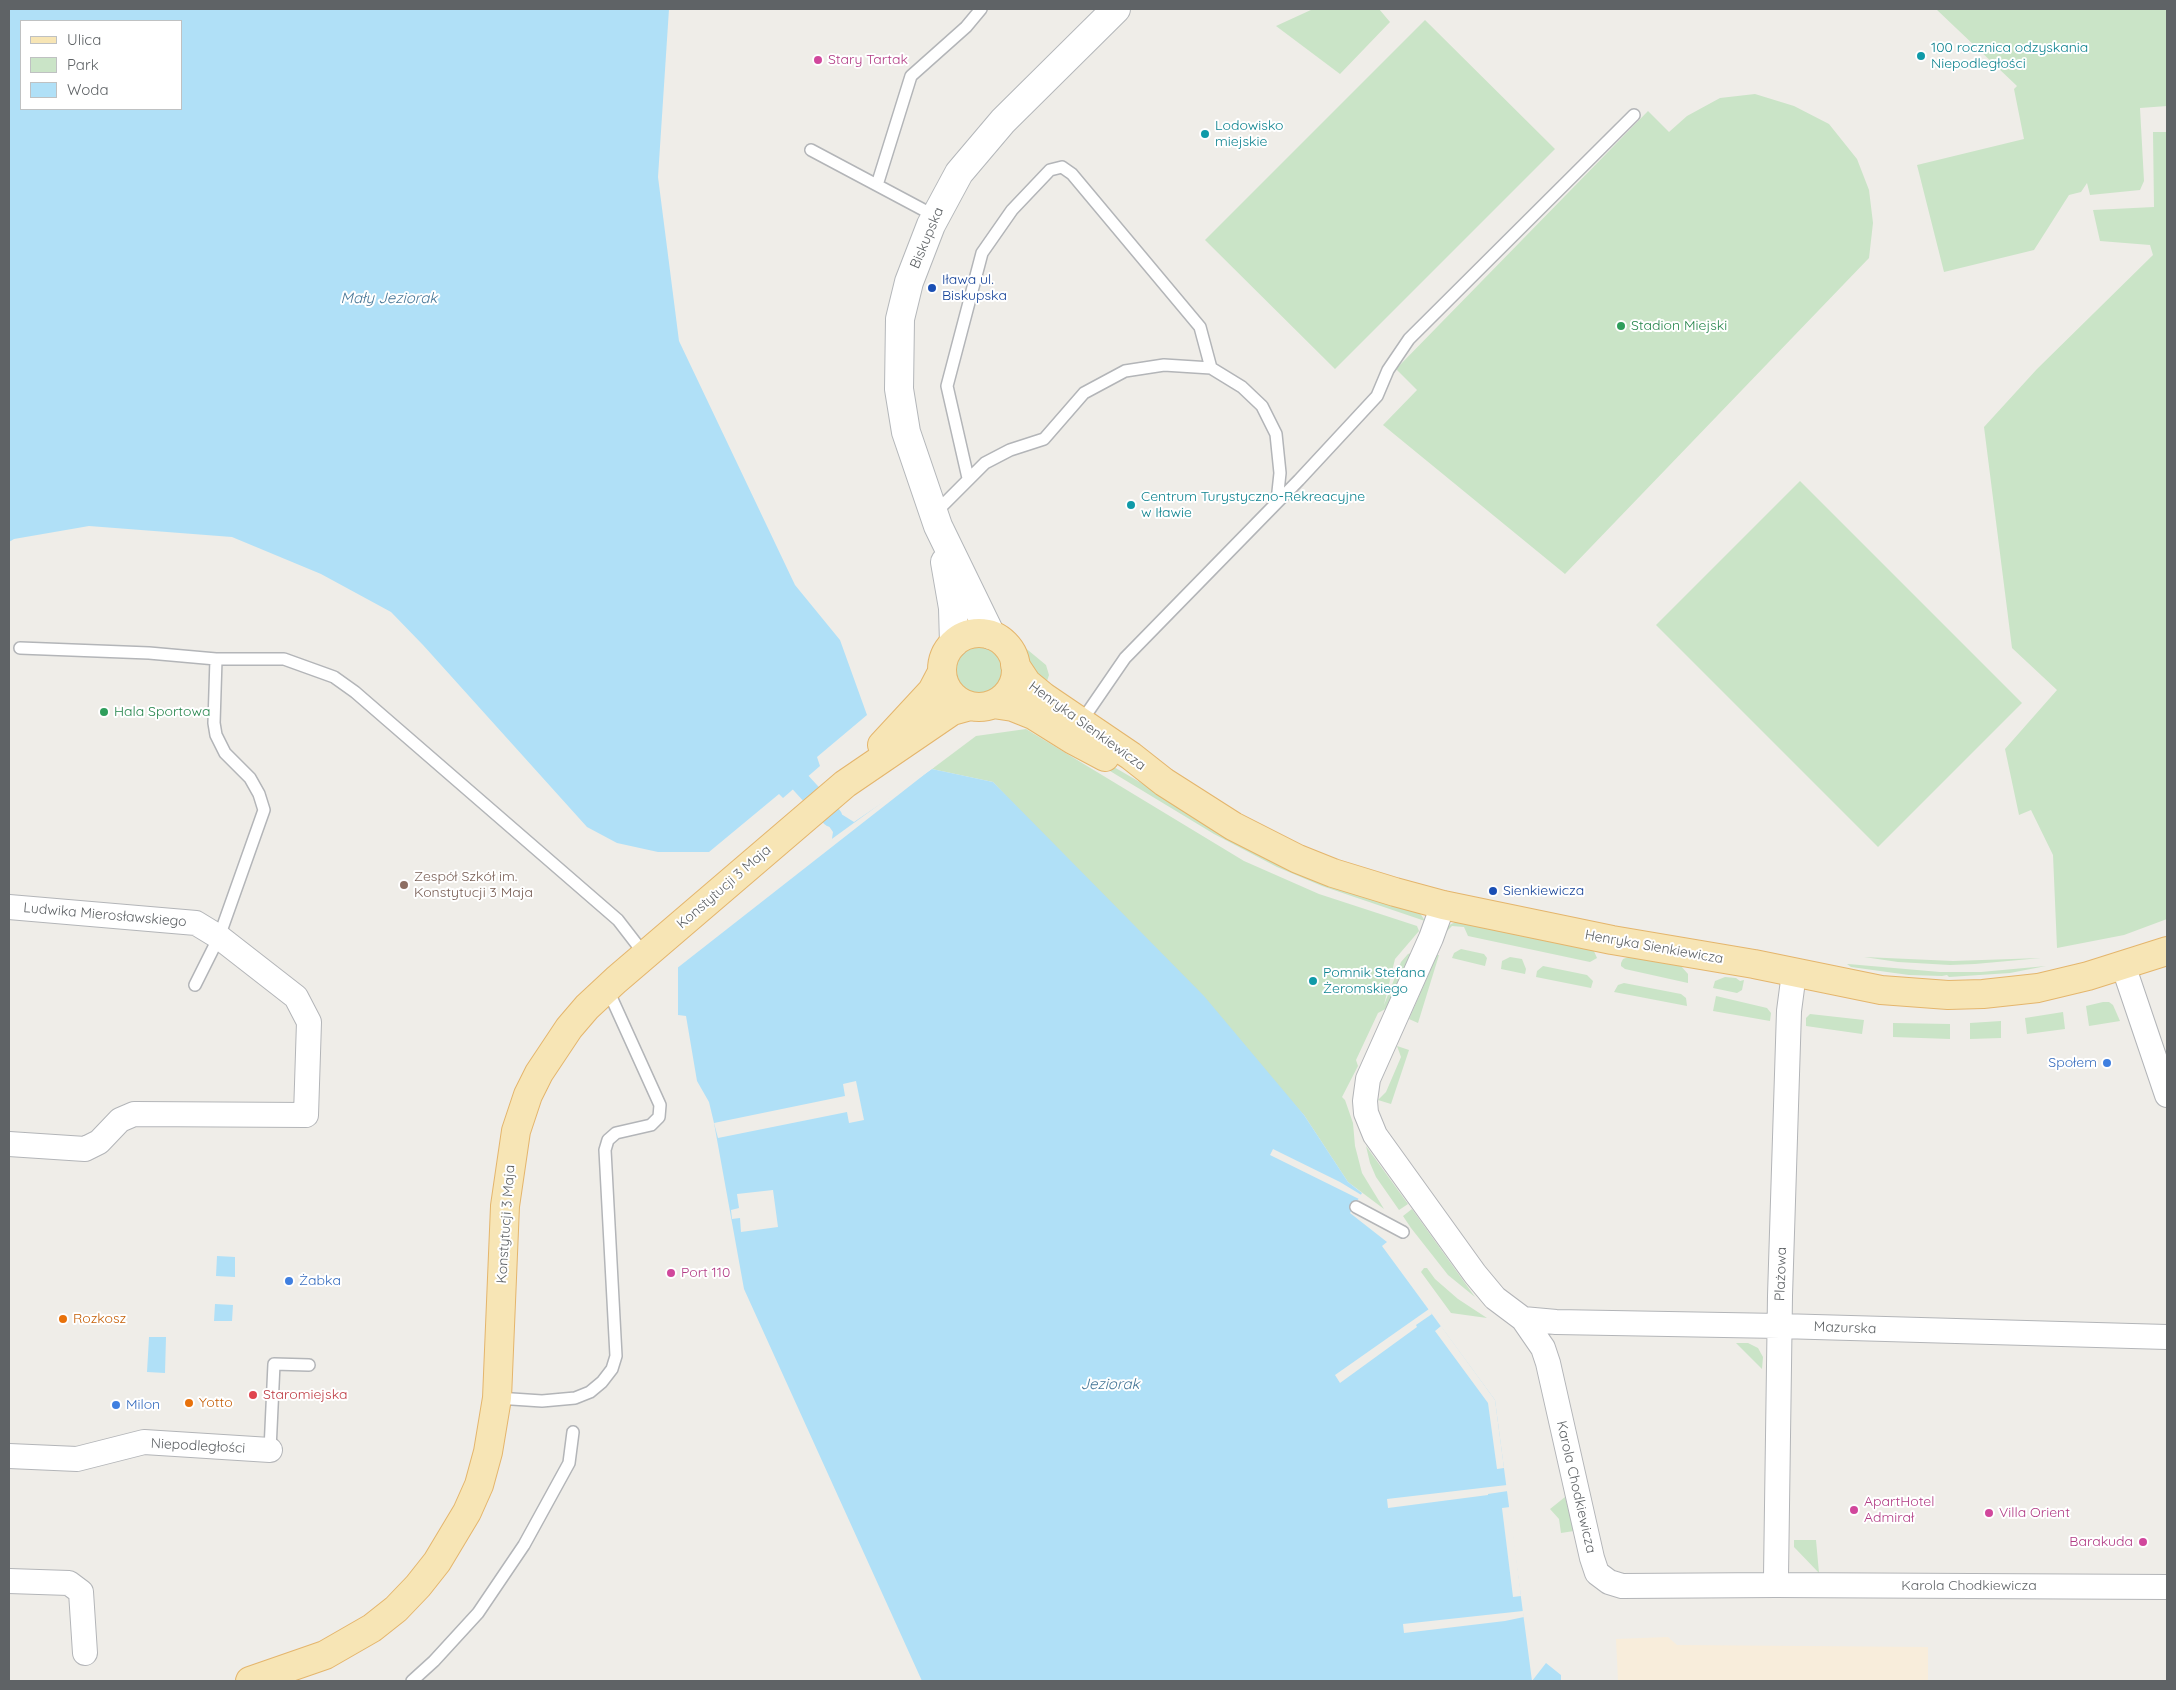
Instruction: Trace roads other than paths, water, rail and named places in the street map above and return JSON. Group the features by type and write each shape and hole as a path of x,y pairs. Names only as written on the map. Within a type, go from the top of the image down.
{"main road":[{"path":"983,633 991,635 1010,650 1015,665 1014,680 1011,688 1006,694 982,705 956,699 945,686 942,672 944,656 954,643 967,635 983,633"},
{"name":"Henryka Sienkiewicza","path":"1015,665 1027,683 1131,756 1164,782 1233,826 1298,859 1370,885 1443,905 1612,940 1881,990 1948,995 1983,994 2038,988 2088,976 2167,951"},
{"name":"Konstytucji 3 Maja","path":"845,784 932,691 942,672"},
{"name":"Henryka Sienkiewicza","path":"982,705 1013,707 1033,715 1073,740 1126,768 1164,782"},
{"name":"Konstytucji 3 Maja","path":"250,1681 325,1655 372,1628 396,1609 418,1586 437,1562 467,1512 479,1485 488,1452 497,1398 508,1174 516,1131 528,1095 551,1052 586,1007 845,784 952,711 982,705"}],"street":[{"name":"Biskupska","path":"991,635 936,520 906,432 898,389 900,319 909,282 935,216 960,173 984,143 1038,84 1116,9"},
{"name":"Biskupska","path":"936,520 950,588 954,643"},
{"name":"Karola Chodkiewicza","path":"1443,905 1431,938 1368,1079 1365,1101 1366,1113 1375,1135 1475,1274 1495,1298 1523,1319 1534,1334 1548,1363 1597,1573 1609,1582 1622,1586 2167,1587"},
{"name":"Ludwika Mierosławskiego","path":"9,907 196,923 219,937 296,997 309,1022 306,1114 134,1114 120,1120 99,1142 85,1149 9,1144"},
{"path":"2123,965 2167,1095"},
{"name":"Plażowa","path":"1776,1576 1780,1326 1789,1011 1794,973"},
{"name":"Mazurska","path":"1523,1319 1556,1322 2167,1336"},
{"name":"Niepodległości","path":"9,1456 77,1459 144,1442 270,1450"},
{"path":"9,1581 69,1583 81,1592 84,1653"}],"lane":[{"path":"878,184 911,76 966,27 981,9"},
{"path":"1081,722 1125,658 1377,396 1388,370 1410,339 1634,115"},
{"path":"811,150 935,216"},
{"path":"965,481 948,386 982,253 1012,210 1050,170 1062,167 1072,174 1200,327 1211,368"},
{"path":"936,520 965,481 985,463 1002,454 1044,440 1084,393 1125,371 1164,365 1211,368 1242,387 1262,406 1276,434 1280,473 1277,501"},
{"path":"20,648 149,653 216,659 284,660 334,677 354,692 618,920 645,955"},
{"path":"194,985 219,937 264,810 259,794 250,778 225,753 216,735 214,723 216,659"},
{"path":"497,1398 542,1401 575,1398 590,1392 602,1382 612,1369 616,1356 605,1150 608,1140 616,1133 652,1125 658,1117 660,1105 607,988"},
{"path":"1356,1207 1403,1232"},
{"path":"270,1450 274,1364 309,1365"},
{"path":"412,1681 434,1661 478,1613 524,1545 569,1463 573,1432"}],"water":[{"name":"Mały Jeziorak","path":"9,9 669,9 658,177 679,341 795,585 840,640 867,715 817,757 820,766 783,798 779,794 709,852 658,852 617,843 587,827 391,612 321,574 232,537 89,526 14,539 9,542"},
{"name":"Jeziorak","path":"932,769 993,782 1204,996 1304,1115 1348,1182 1362,1193 1350,1213 1387,1242 1382,1246 1495,1400 1532,1681 922,1681 744,1289 709,1102 697,1081 686,1016 678,1015 678,965 831,845 833,832 826,822 838,812 854,822"},
{"path":"217,1256 235,1257 235,1277 216,1276"},
{"path":"215,1304 233,1305 232,1321 214,1321"},
{"path":"149,1337 166,1337 165,1373 147,1372"},
{"path":"1546,1663 1561,1675 1561,1681 1532,1681"}],"waterway":[{"path":"801,783 832,817"}],"place":[{"name":"100 rocznica odzyskania Niepodległości","path":"1921,56"},
{"name":"Stary Tartak","path":"818,60"},
{"name":"Lodowisko miejskie","path":"1205,134"},
{"name":"Iława ul. Biskupska","path":"932,288"},
{"name":"Stadion Miejski","path":"1621,326"},
{"name":"Centrum Turystyczno-Rekreacyjne w Iławie","path":"1131,505"},
{"name":"Hala Sportowa","path":"104,712"},
{"name":"Zespół Szkół im. Konstytucji 3 Maja","path":"404,885"},
{"name":"Sienkiewicza","path":"1493,891"},
{"name":"Pomnik Stefana Żeromskiego","path":"1313,981"},
{"name":"Społem","path":"2107,1063"},
{"name":"Port 110","path":"671,1273"},
{"name":"Żabka","path":"289,1281"},
{"name":"Rozkosz","path":"63,1319"},
{"name":"Staromiejska","path":"253,1395"},
{"name":"Yotto","path":"189,1403"},
{"name":"Milon","path":"116,1405"},
{"name":"ApartHotel Admirał","path":"1854,1510"},
{"name":"Villa Orient","path":"1989,1513"},
{"name":"Barakuda","path":"2143,1542"}]}
